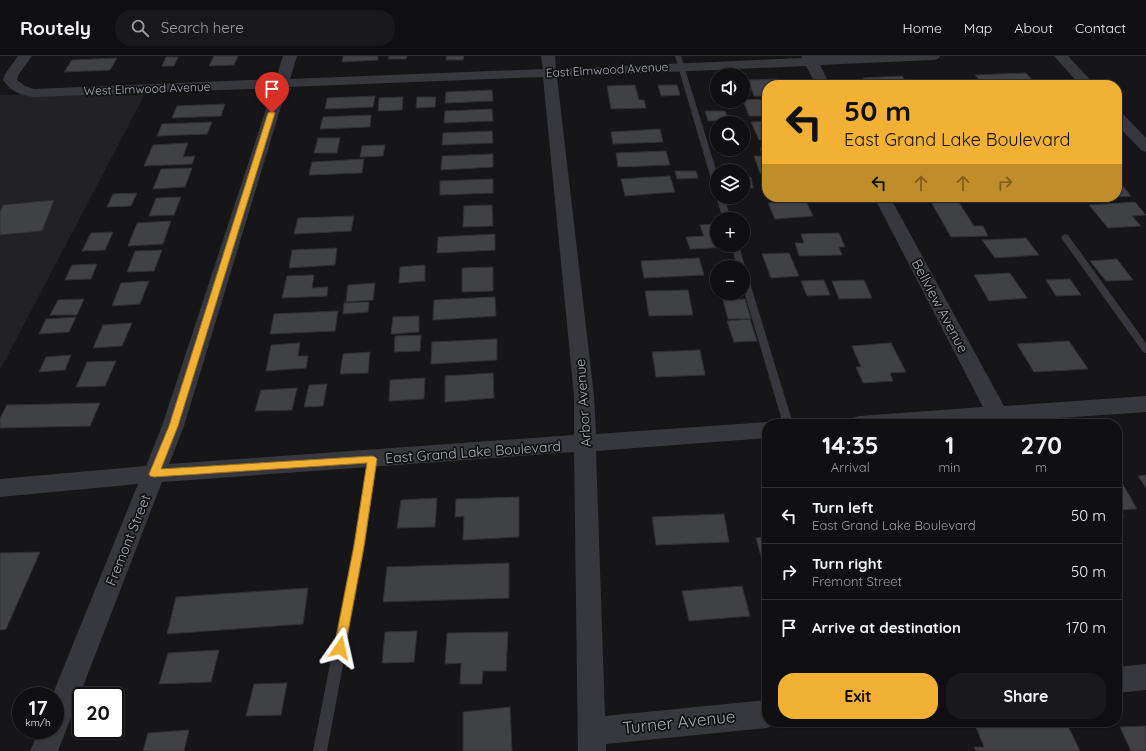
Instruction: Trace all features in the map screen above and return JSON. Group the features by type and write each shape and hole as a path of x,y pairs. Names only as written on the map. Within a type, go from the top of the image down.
{"street":[{"name":"West Elmwood Avenue","path":"25,56 12,74 10,80 14,86 34,93 281,84"},
{"name":"Fremont Street","path":"64,701 173,426 290,56"},
{"name":"East Elmwood Avenue","path":"281,84 549,64 933,56"},
{"path":"1061,56 1083,80"},
{"path":"809,59 820,80"},
{"name":"Arbor Avenue","path":"549,64 584,396 592,741"},
{"path":"1122,122 1146,148"},
{"name":"Bellview Avenue","path":"885,202 998,415"},
{"path":"937,419 1146,404"},
{"name":"East Grand Lake Boulevard","path":"0,488 154,474 762,430"},
{"path":"1122,679 1146,677"},
{"name":"Turner Avenue","path":"592,741 762,715"},
{"path":"44,751 49,739"}],"lane":[{"path":"680,62 710,164"},
{"path":"1065,237 1146,350"},
{"path":"750,296 787,419"},
{"path":"320,751 359,546 372,459"}],"shaded area":[{"path":"146,92 0,370 0,95"}],"building":[{"path":"214,56 238,56 234,65 209,66"},
{"path":"343,56 378,56 378,60 342,62"},
{"path":"389,56 407,56 406,59 388,59"},
{"path":"447,56 464,56 463,60 446,60"},
{"path":"166,57 178,57 174,66 162,66"},
{"path":"117,58 110,70 64,72 72,60"},
{"path":"1026,73 1032,80 979,80 975,75"},
{"path":"902,76 905,80 864,80 863,78"},
{"path":"778,79 762,80 762,96 754,96 750,85 750,80"},
{"path":"635,85 639,100 644,100 646,108 611,109 607,86"},
{"path":"658,85 677,85 680,95 661,96"},
{"path":"492,90 493,101 445,103 446,92"},
{"path":"375,96 373,107 325,109 327,98"},
{"path":"403,97 402,110 378,111 379,98"},
{"path":"417,97 436,97 435,107 416,108"},
{"path":"762,99 762,116 749,116 746,108 750,108 750,100"},
{"path":"225,104 221,116 172,118 177,106"},
{"path":"492,109 493,121 444,123 445,111"},
{"path":"705,111 725,111 727,116 710,116 710,121 708,121"},
{"path":"371,115 370,127 320,129 323,117"},
{"path":"762,121 762,140 759,140 751,122"},
{"path":"212,122 207,134 157,136 162,124"},
{"path":"660,129 663,142 613,144 611,132"},
{"path":"492,131 493,143 442,145 443,133"},
{"path":"318,138 340,138 337,153 314,153"},
{"path":"188,143 183,157 195,156 192,164 144,166 153,145"},
{"path":"385,145 383,156 360,157 362,146"},
{"path":"666,151 670,165 618,167 616,153"},
{"path":"493,154 493,167 441,170 442,156"},
{"path":"754,156 762,156 762,173 760,173"},
{"path":"364,159 362,173 309,175 312,162"},
{"path":"192,168 185,187 153,189 161,169"},
{"path":"675,171 696,171 698,178 677,179"},
{"path":"670,176 675,192 625,196 621,179"},
{"path":"750,177 751,177 753,188 750,188"},
{"path":"493,179 493,193 440,195 440,181"},
{"path":"1122,185 1131,196 1122,197"},
{"path":"137,193 131,206 107,207 113,194"},
{"path":"181,197 174,215 149,216 156,198"},
{"path":"54,200 42,231 0,235 0,212 3,205"},
{"path":"806,202 813,216 775,219 768,203"},
{"path":"931,202 959,202 974,226 983,226 988,236 951,237"},
{"path":"1135,202 1146,215 1132,216 1141,226 1108,228 1089,205"},
{"path":"492,205 493,226 463,227 464,206"},
{"path":"354,216 351,231 294,234 298,218"},
{"path":"171,221 163,244 128,246 137,223"},
{"path":"710,224 710,248 690,249 686,237 704,236 700,225"},
{"path":"113,232 105,250 82,251 91,233"},
{"path":"839,233 845,247 839,247 842,255 799,256 795,243 804,243 801,234"},
{"path":"495,234 495,250 437,253 438,237"},
{"path":"1026,238 1039,255 995,258 982,240"},
{"path":"337,248 335,265 289,268 292,250"},
{"path":"162,250 154,271 127,272 135,251"},
{"path":"789,253 799,276 771,278 762,254"},
{"path":"699,258 704,275 644,278 641,261"},
{"path":"1117,259 1133,280 1106,281 1090,261"},
{"path":"97,264 91,279 65,280 72,265"},
{"path":"425,265 425,281 399,283 400,267"},
{"path":"493,267 493,291 462,292 462,268"},
{"path":"1010,273 1027,298 989,301 974,275"},
{"path":"314,275 312,288 328,287 327,296 282,298 287,276"},
{"path":"1070,279 1081,295 1056,296 1046,280"},
{"path":"824,280 830,295 807,296 801,281"},
{"path":"864,280 872,298 839,299 832,281"},
{"path":"149,281 140,304 112,306 121,283"},
{"path":"375,283 373,300 346,302 348,285"},
{"path":"688,290 693,315 649,316 645,291"},
{"path":"495,297 496,316 433,320 434,300"},
{"path":"84,299 77,315 50,315 58,300"},
{"path":"723,300 745,300 751,319 728,319"},
{"path":"369,302 368,312 343,314 344,303"},
{"path":"338,311 335,331 270,334 274,314"},
{"path":"419,316 419,332 391,334 393,317"},
{"path":"76,317 69,332 39,334 46,319"},
{"path":"750,319 757,341 734,342 727,321"},
{"path":"132,323 122,346 93,348 103,325"},
{"path":"421,335 420,351 394,352 395,336"},
{"path":"497,339 497,360 431,364 432,342"},
{"path":"1069,341 1088,369 1034,372 1017,344"},
{"path":"300,343 298,356 308,356 306,368 266,371 271,345"},
{"path":"891,343 906,372 890,373 893,381 863,383 856,367 861,367 852,346"},
{"path":"700,350 705,375 656,377 652,352"},
{"path":"370,352 368,373 340,374 343,354"},
{"path":"71,355 65,370 39,372 46,357"},
{"path":"116,361 105,386 76,387 87,362"},
{"path":"493,373 494,398 445,402 445,376"},
{"path":"425,378 424,399 389,401 390,380"},
{"path":"327,384 323,406 304,407 309,385"},
{"path":"297,388 292,410 255,411 261,390"},
{"path":"100,403 90,426 0,428 0,418 7,405"},
{"path":"1146,475 1146,488 1138,476"},
{"path":"1122,483 1137,509 1122,510"},
{"path":"519,497 519,537 463,540 464,516 455,517 456,499"},
{"path":"437,498 435,527 397,528 401,500"},
{"path":"724,514 729,542 656,545 652,517"},
{"path":"762,537 762,560 756,538"},
{"path":"40,552 6,629 0,630 0,553"},
{"path":"509,563 509,598 383,602 387,567"},
{"path":"742,586 750,616 689,621 682,591"},
{"path":"308,588 303,624 167,634 176,597"},
{"path":"417,631 414,662 382,663 385,632"},
{"path":"508,632 506,671 483,671 482,684 460,684 461,663 445,664 447,633"},
{"path":"219,650 211,682 159,684 168,653"},
{"path":"287,683 281,715 246,716 254,684"},
{"path":"510,707 512,751 463,751 463,712"},
{"path":"1146,726 1146,751 1131,751 1120,727"},
{"path":"976,727 1068,727 1080,751 976,751 974,747 984,747"},
{"path":"189,730 184,751 143,751 148,733"}],"route":[{"path":"272,113 173,426 154,474 372,459 359,546 340,648"}]}
